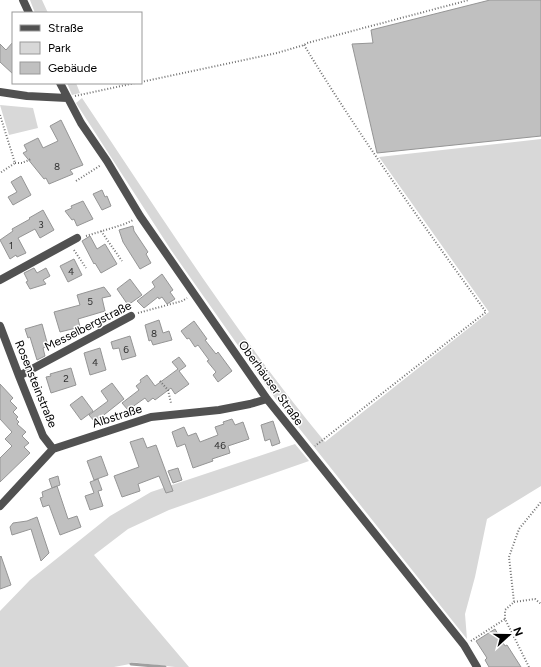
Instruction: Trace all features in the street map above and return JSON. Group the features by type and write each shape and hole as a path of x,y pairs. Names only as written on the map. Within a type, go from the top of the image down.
{"street":[{"path":"24,0 29,12"},
{"name":"Oberhäuser Straße","path":"60,84 81,123 107,161 140,216 193,295 267,400 464,645 477,667"},
{"path":"0,92 26,96 67,98"},
{"path":"0,280 77,238"},
{"name":"Messelbergstraße","path":"19,376 131,316"},
{"name":"Rosensteinstraße","path":"0,326 43,436 53,449"},
{"name":"Albstraße","path":"0,506 53,449 151,417 219,410 267,400"}],"path":[{"path":"142,82 277,53 307,43 470,0"},
{"path":"304,45 376,159 486,312 314,446"},
{"path":"67,98 130,84"},
{"path":"0,115 15,163"},
{"path":"0,173 15,163 22,163 31,159"},
{"path":"76,181 107,161"},
{"path":"77,238 125,224 140,216"},
{"path":"101,231 122,261"},
{"path":"68,243 86,268"},
{"name":"Messelbergstraße","path":"131,316 182,301 193,295"},
{"path":"160,381 168,390 171,403"},
{"path":"514,602 509,557 519,529 541,502"},
{"path":"529,667 505,619 506,610 514,602 535,599 541,604"},
{"path":"464,645 505,619"}],"green space":[{"path":"30,0 42,0 48,12 35,12"},
{"path":"67,84 76,84 80,93 72,95"},
{"path":"82,98 229,316 292,401 325,442 489,312 379,157 541,139 541,486 487,519 475,577 465,614 467,639 275,398 171,250 76,103"},
{"path":"0,105 33,108 38,128 9,135"},
{"path":"295,444 309,461 169,510 128,529 94,555 189,667 130,662 130,664 114,667 0,667 0,611 30,580 110,516 151,492"}],"building":[{"path":"490,0 541,0 541,136 377,153 352,44 373,43 371,30"},
{"path":"12,43 12,73 0,62 0,44 6,50"},
{"path":"61,120 83,165 70,170 73,174 49,184 46,178 44,179 23,153 27,151 24,145 38,138 43,148 58,141 50,126"},
{"path":"21,176 31,195 13,205 8,197 17,192 11,182"},
{"path":"102,190 105,197 107,196 111,206 102,210 93,194"},
{"path":"83,201 93,219 77,226 74,219 72,220 65,211 72,208 71,206"},
{"path":"43,210 54,230 40,238 35,229 18,238 26,253 17,257 16,255 10,259 0,240 13,231 12,229"},
{"path":"133,226 134,231 148,252 146,254 151,263 140,269 123,242 119,230"},
{"path":"90,236 97,249 105,244 117,264 101,273 95,263 94,264 82,241"},
{"path":"74,259 82,275 68,282 60,266"},
{"path":"34,268 37,273 46,268 50,276 43,280 46,284 30,289 26,282 28,281 24,273"},
{"path":"162,274 173,290 170,292 175,299 167,304 162,297 159,299 158,297 144,308 137,301 155,287 152,282"},
{"path":"130,279 142,295 128,305 117,289"},
{"path":"104,287 111,296 102,298 105,311 78,319 80,327 60,332 54,312 80,305 77,295"},
{"path":"159,320 163,333 169,331 172,340 153,345 151,340 149,341 145,325"},
{"path":"194,321 207,339 205,340 216,354 218,352 232,371 218,382 213,375 216,372 207,361 209,360 198,345 195,347 189,338 187,339 181,331"},
{"path":"42,324 48,346 43,348 45,356 37,360 30,337 28,338 25,329"},
{"path":"130,336 136,356 122,360 119,348 113,349 111,342"},
{"path":"100,348 106,370 90,375 84,353"},
{"path":"179,357 186,366 179,371 189,384 175,394 171,388 155,400 153,398 148,402 145,398 128,410 122,403 139,390 136,386 141,382 140,380 147,375 155,386 178,369 172,362"},
{"path":"71,368 76,385 51,393 46,377 51,376 50,374"},
{"path":"112,383 124,399 95,422 89,415 108,401 101,391"},
{"path":"0,384 13,398 10,401 17,408 13,412 18,417 16,419 19,422 17,424 26,432 22,436 29,443 24,447 30,453 0,482 0,458 12,446 5,439 12,432 0,419"},
{"path":"82,396 93,411 81,420 70,405"},
{"path":"232,419 235,425 243,422 249,439 228,446 230,453 212,459 213,461 193,468 185,444 177,447 172,432 184,427 188,436 196,433 200,442 218,435 215,427"},
{"path":"273,421 280,443 272,446 270,439 265,441 261,425"},
{"path":"143,438 147,448 156,445 173,491 166,493 159,476 138,484 140,491 122,497 114,476 139,467 130,442"},
{"path":"101,456 108,475 94,480 87,461"},
{"path":"178,468 182,480 173,483 168,471"},
{"path":"58,476 60,485 52,488 49,479"},
{"path":"98,479 102,490 98,491 103,506 90,510 85,496 94,493 90,482"},
{"path":"57,486 68,519 77,516 81,527 60,535 49,505 43,507 40,498 43,497 42,492"},
{"path":"37,517 49,553 41,561 31,529 12,535 10,527 13,523 27,521"},
{"path":"1,556 11,585 0,589 0,557"},
{"path":"495,629 505,646 507,645 521,667 489,667 485,660 487,658 476,641"}],"waterway":[{"path":"131,664 165,667"}]}
